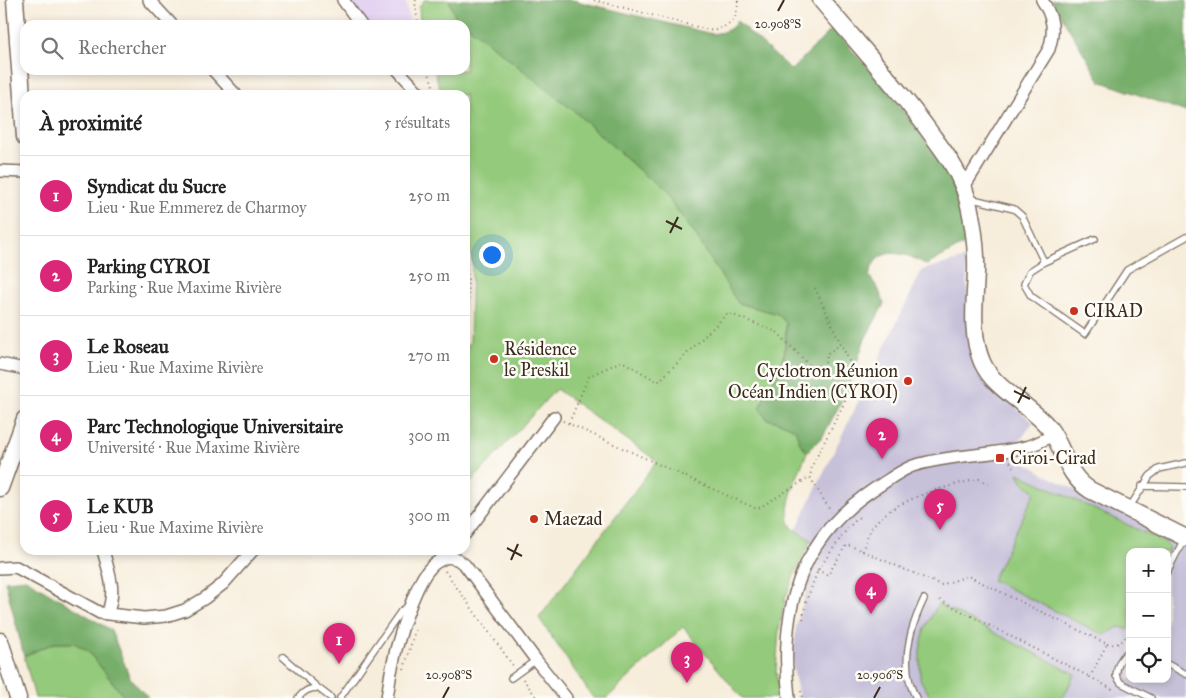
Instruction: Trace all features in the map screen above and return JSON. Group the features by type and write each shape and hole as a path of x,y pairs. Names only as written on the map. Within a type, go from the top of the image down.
{"street":[{"path":"15,0 20,68"},
{"path":"149,0 167,20"},
{"path":"343,0 357,20"},
{"path":"821,0 911,106 953,164 965,192 973,231 976,269 974,329 982,363 992,377 1041,420 1053,435 1073,475 1080,484 1185,538"},
{"path":"965,192 1049,49 1054,36 1053,20 1042,0"},
{"path":"20,75 22,90"},
{"path":"218,75 231,90"},
{"path":"403,75 416,90"},
{"path":"0,172 20,172"},
{"path":"0,364 20,368"},
{"path":"470,527 554,417"},
{"path":"0,488 20,433"},
{"path":"789,698 786,654 788,616 809,556 836,520 858,500 914,465 940,459 1029,446 1053,435"},
{"path":"104,555 113,589 112,602 107,614"},
{"path":"0,568 16,567 90,608 107,614 144,618 166,616 185,610 205,598 223,584 249,555"},
{"path":"387,698 395,647 420,582 431,567 439,561 448,558 457,559 465,565 566,698"},
{"path":"0,642 18,698"}],"lane":[{"path":"965,192 1018,211 1044,262"},
{"path":"1095,239 1044,262 1030,271 1024,284 1031,296 1085,334 1127,270 1186,237"},
{"path":"1128,509 1150,476 1159,469 1186,463"},
{"path":"1142,486 1186,487"},
{"path":"1171,564 1185,538"},
{"path":"916,698 910,687 907,652 909,639 924,599"},
{"path":"340,698 401,611 411,604"},
{"path":"1126,654 1117,668 1116,676 1118,680 1151,698"},
{"path":"283,657 331,698"},
{"path":"512,678 536,660"},
{"path":"1171,666 1186,674"},
{"path":"302,697 311,688 318,688"}],"path":[{"path":"416,0 414,2 417,20"},
{"path":"594,0 714,31 730,25 737,12 738,0"},
{"path":"430,75 434,90"},
{"path":"815,288 858,378 812,466 810,477 836,520"},
{"path":"569,424 589,376 622,361 658,382 728,312 778,332 808,364 824,367 828,353 841,344"},
{"path":"554,417 757,509 810,477"},
{"path":"862,550 872,528 894,507 934,490 979,479 989,484 988,487"},
{"path":"802,623 805,604 818,570 847,528 861,514"},
{"path":"828,575 846,545 862,550 941,586 968,576 1107,644 1114,645 1126,637"},
{"path":"448,558 516,670"},
{"path":"940,600 1119,692"},
{"path":"404,670 416,625"},
{"path":"1090,677 1107,644"},
{"path":"521,676 537,698"},
{"path":"800,688 802,698"}],"shaded area":[{"path":"353,0 405,0 410,20 363,20 350,4"},
{"path":"966,258 969,343 977,374 1033,422 1011,454 1050,477 1186,545 1186,698 799,698 793,668 796,627 810,577 824,549 793,536 922,270"}],"green space":[{"path":"424,0 449,0 455,16 460,20 420,20 419,7"},
{"path":"449,0 572,0 712,34 727,31 737,21 791,70 833,28 895,100 945,167 959,201 966,243 927,265 908,256 893,253 880,257 874,263 869,276 878,288 884,304 864,341 848,389 823,436 807,452 800,443 795,429 767,419 760,409 784,355 786,323 778,314 738,303 693,231 662,191 573,110 470,28 470,20 460,20 455,16"},
{"path":"1052,0 1186,0 1186,112 1100,81"},
{"path":"470,28 573,110 662,191 693,231 738,303 778,314 786,323 784,353 775,378 764,397 767,419 795,429 800,443 807,452 792,490 788,511 792,527 811,540 785,599 779,630 776,672 780,698 742,698 683,627 607,698 593,698 539,618 657,461 556,389 470,484 472,262 470,249 470,90 440,90 436,75 470,75"},
{"path":"1018,473 1166,543 1169,547 1126,548 1126,629 1119,627 1104,635 992,580 1035,492 1022,481"},
{"path":"26,579 111,630 130,678 148,698 125,698 88,651 74,643 54,643 24,656 5,581"},
{"path":"938,604 1075,674 1063,698 931,698 920,679 920,650 925,628"},
{"path":"54,643 74,643 88,651 125,698 35,698 24,656"}],"place":[{"name":"CIRAD","path":"1074,311"},
{"name":"Résidence le Preskil","path":"494,359"},
{"name":"Cyclotron Réunion Océan Indien (CYROI)","path":"908,381"},
{"name":"Ciroi-Cirad","path":"1000,458"},
{"name":"Parking CYROI","path":"882,459"},
{"name":"Maezad","path":"534,519"},
{"name":"Le KUB","path":"940,530"},
{"name":"Parc Technologique Universitaire","path":"871,614"},
{"name":"Syndicat du Sucre","path":"339,664"},
{"name":"Le Roseau","path":"687,683"}]}
